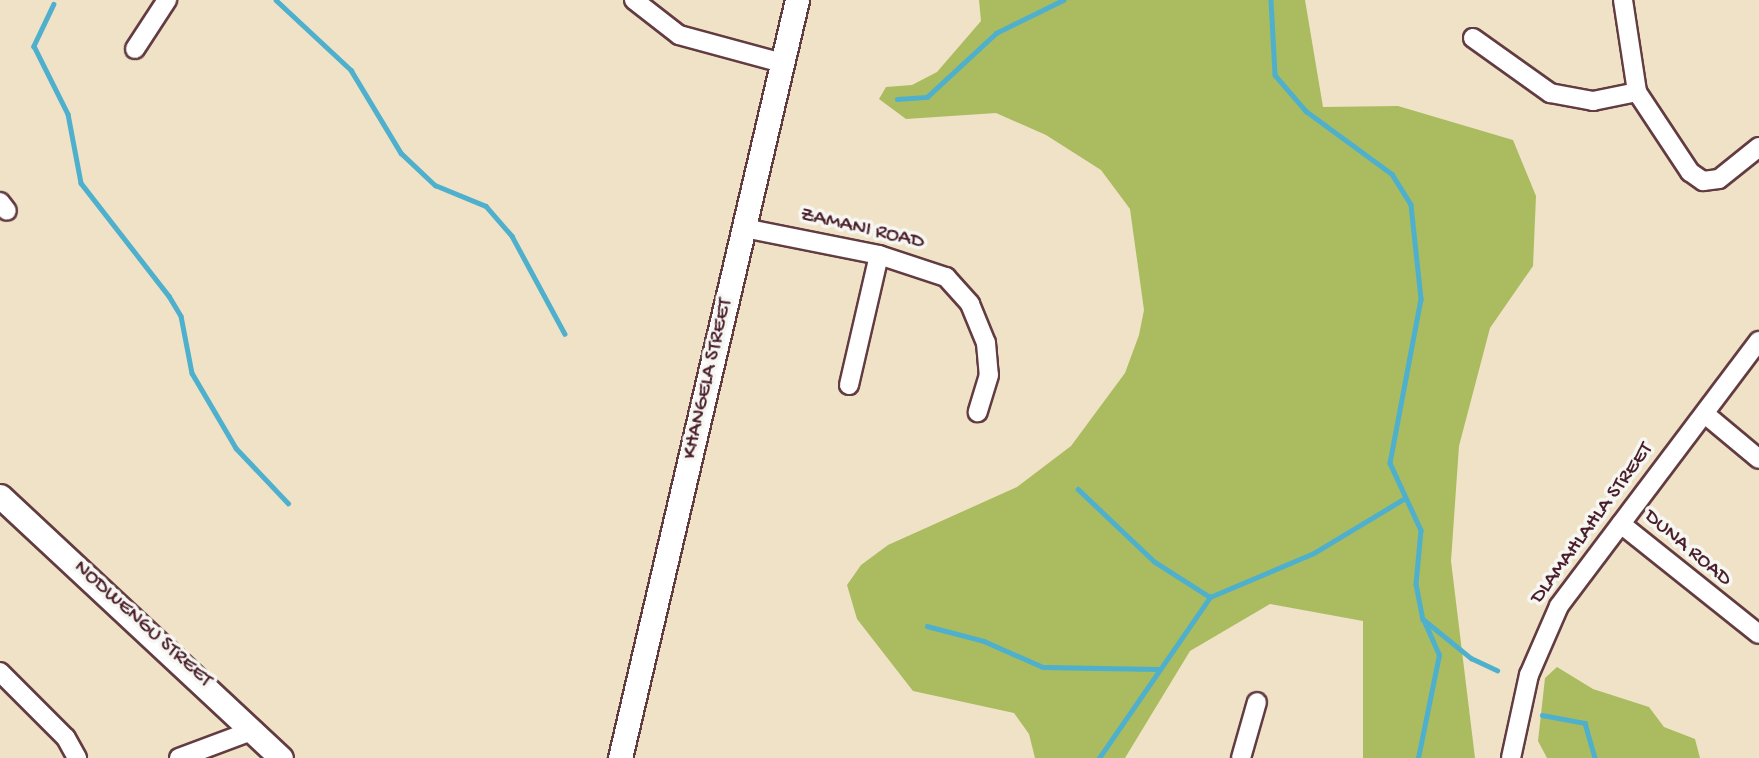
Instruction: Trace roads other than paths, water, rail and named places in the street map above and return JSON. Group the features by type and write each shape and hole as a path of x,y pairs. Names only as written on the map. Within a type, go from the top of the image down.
{"street":[{"path":"135,49 167,0"},
{"path":"634,0 679,35 782,63"},
{"name":"KHANGELA STREET","path":"620,758 797,0"},
{"path":"1623,0 1637,92 1690,172 1703,181 1732,171 1759,147"},
{"path":"1473,38 1550,93 1593,101 1637,92"},
{"name":"ZAMANI ROAD","path":"744,228 879,255 930,269 970,304 989,361 978,412"},
{"path":"849,386 879,255"},
{"name":"DLAMAHLAHLA STREET","path":"1511,758 1547,626 1759,341"},
{"path":"1705,414 1759,459"},
{"name":"NODWENGU STREET","path":"0,496 281,758"},
{"name":"DUNA ROAD","path":"1621,524 1759,634"},
{"path":"0,673 66,738 77,758"},
{"path":"1241,758 1257,702"},
{"path":"179,758 254,730"}],"waterway":[{"path":"276,0 351,70 401,153 435,185 486,206 512,236 565,334"},
{"path":"897,99 927,97 996,33 1063,0"},
{"path":"1271,0 1275,75 1306,111 1392,174 1411,205 1421,299 1390,463 1421,530 1416,584 1423,619 1471,658 1497,670"},
{"path":"54,4 34,46 68,114 81,183 169,296 181,316 192,373 236,448 288,503"},
{"path":"1078,489 1155,562 1210,597"},
{"path":"1099,758 1210,597 1314,553 1405,498"},
{"path":"1418,758 1439,655 1424,621"},
{"path":"927,626 984,641 1043,667 1158,669"},
{"path":"1542,715 1585,723 1595,758"}]}
